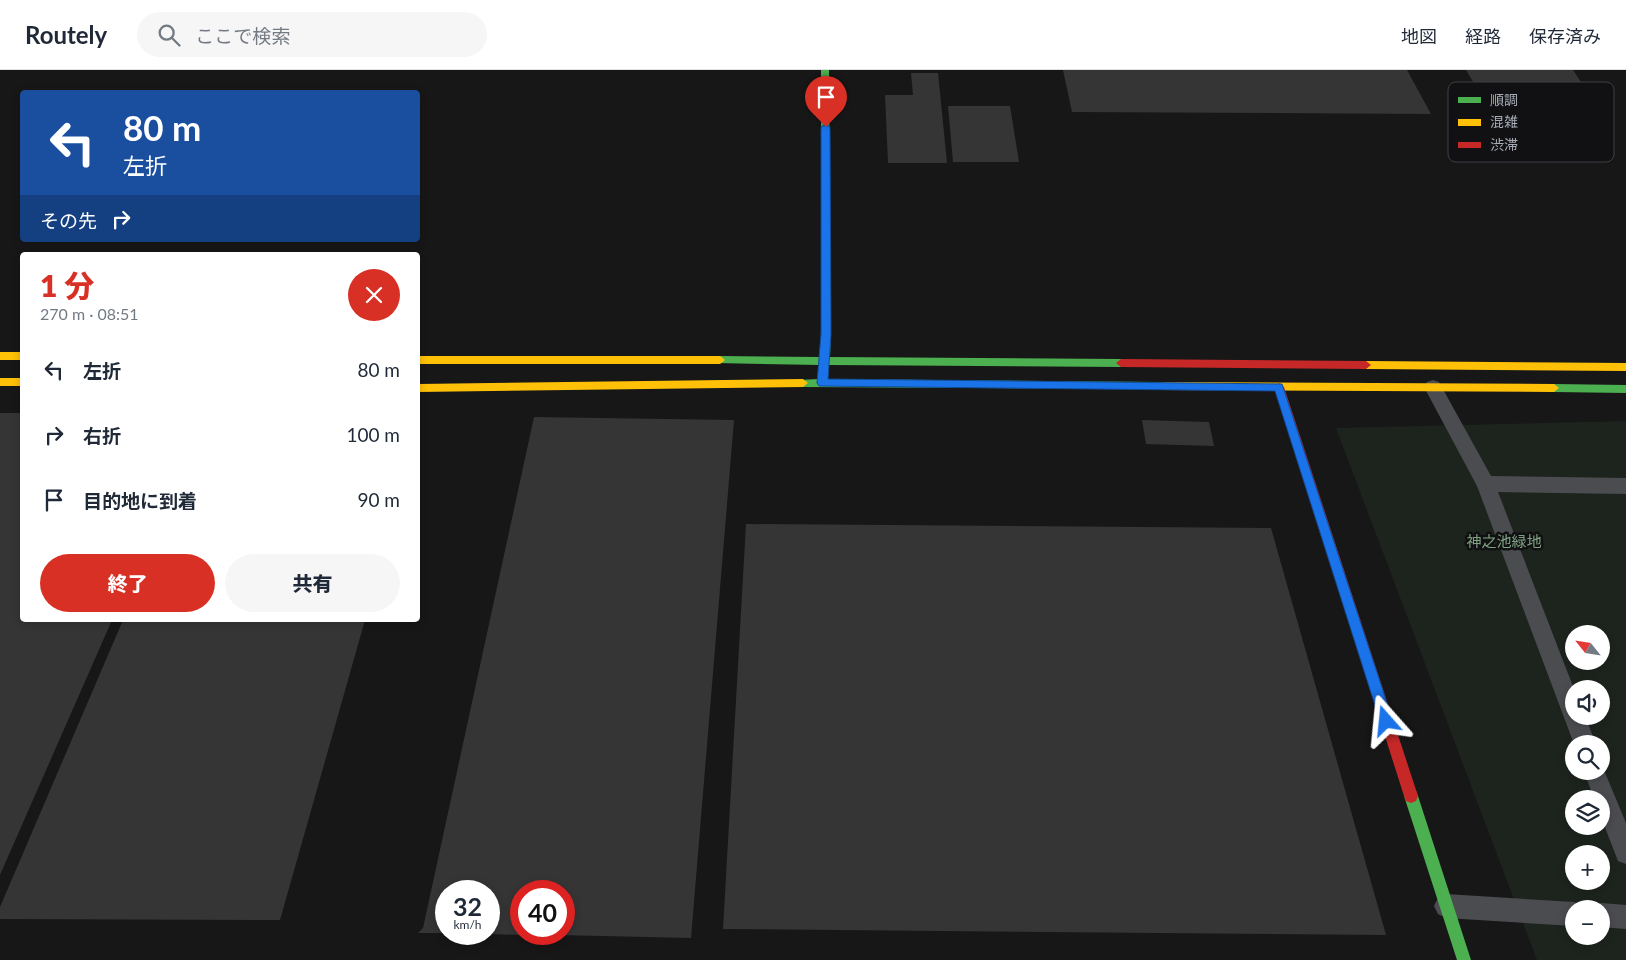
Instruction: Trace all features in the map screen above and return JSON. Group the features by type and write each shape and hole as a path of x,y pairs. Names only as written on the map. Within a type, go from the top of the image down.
{"street":[{"path":"822,383 826,334 826,70"},
{"path":"0,356 20,356"},
{"path":"420,360 823,360 1626,367"},
{"path":"0,382 20,382"},
{"path":"420,388 822,383 1626,389"},
{"path":"1278,387 1464,960"}],"lane":[{"path":"1433,387 1486,484 1565,692"},
{"path":"1486,484 1626,486"},
{"path":"1598,780 1626,853"},
{"path":"1446,906 1565,913"},
{"path":"1610,915 1626,916"}],"green space":[{"name":"神之池緑地","path":"1626,421 1626,960 1537,960 1336,428"}],"building":[{"path":"1063,70 1407,70 1431,114 1072,112"},
{"path":"1466,70 1573,70 1581,82 1473,82"},
{"path":"911,73 938,73 947,163 888,163 885,95 913,95"},
{"path":"948,106 1010,106 1019,162 953,162"},
{"path":"0,413 20,413 20,622 111,622 0,875"},
{"path":"534,417 734,420 691,938 575,935 575,880 510,880 510,935 500,934 500,880 435,880 435,933 418,933 423,928"},
{"path":"1142,420 1209,422 1214,446 1146,444"},
{"path":"746,524 1271,528 1386,935 723,929"},
{"path":"122,622 364,622 280,920 0,919 0,907"}],"traffic: fast":[{"path":"823,379 826,335 825,70"},
{"path":"720,360 1121,363"},
{"path":"803,383 1163,386"},
{"path":"1554,388 1626,389"},
{"path":"1411,796 1464,960"}],"traffic: slow":[{"path":"0,356 20,356"},
{"path":"420,360 720,360"},
{"path":"1366,365 1626,367"},
{"path":"0,382 20,382"},
{"path":"420,388 803,383"},
{"path":"1163,386 1554,388"}],"traffic: jam":[{"path":"1121,363 1366,365"},
{"path":"1279,387 1411,796"}],"route":[{"path":"826,127 826,334 822,383 1278,387 1386,721"}]}
